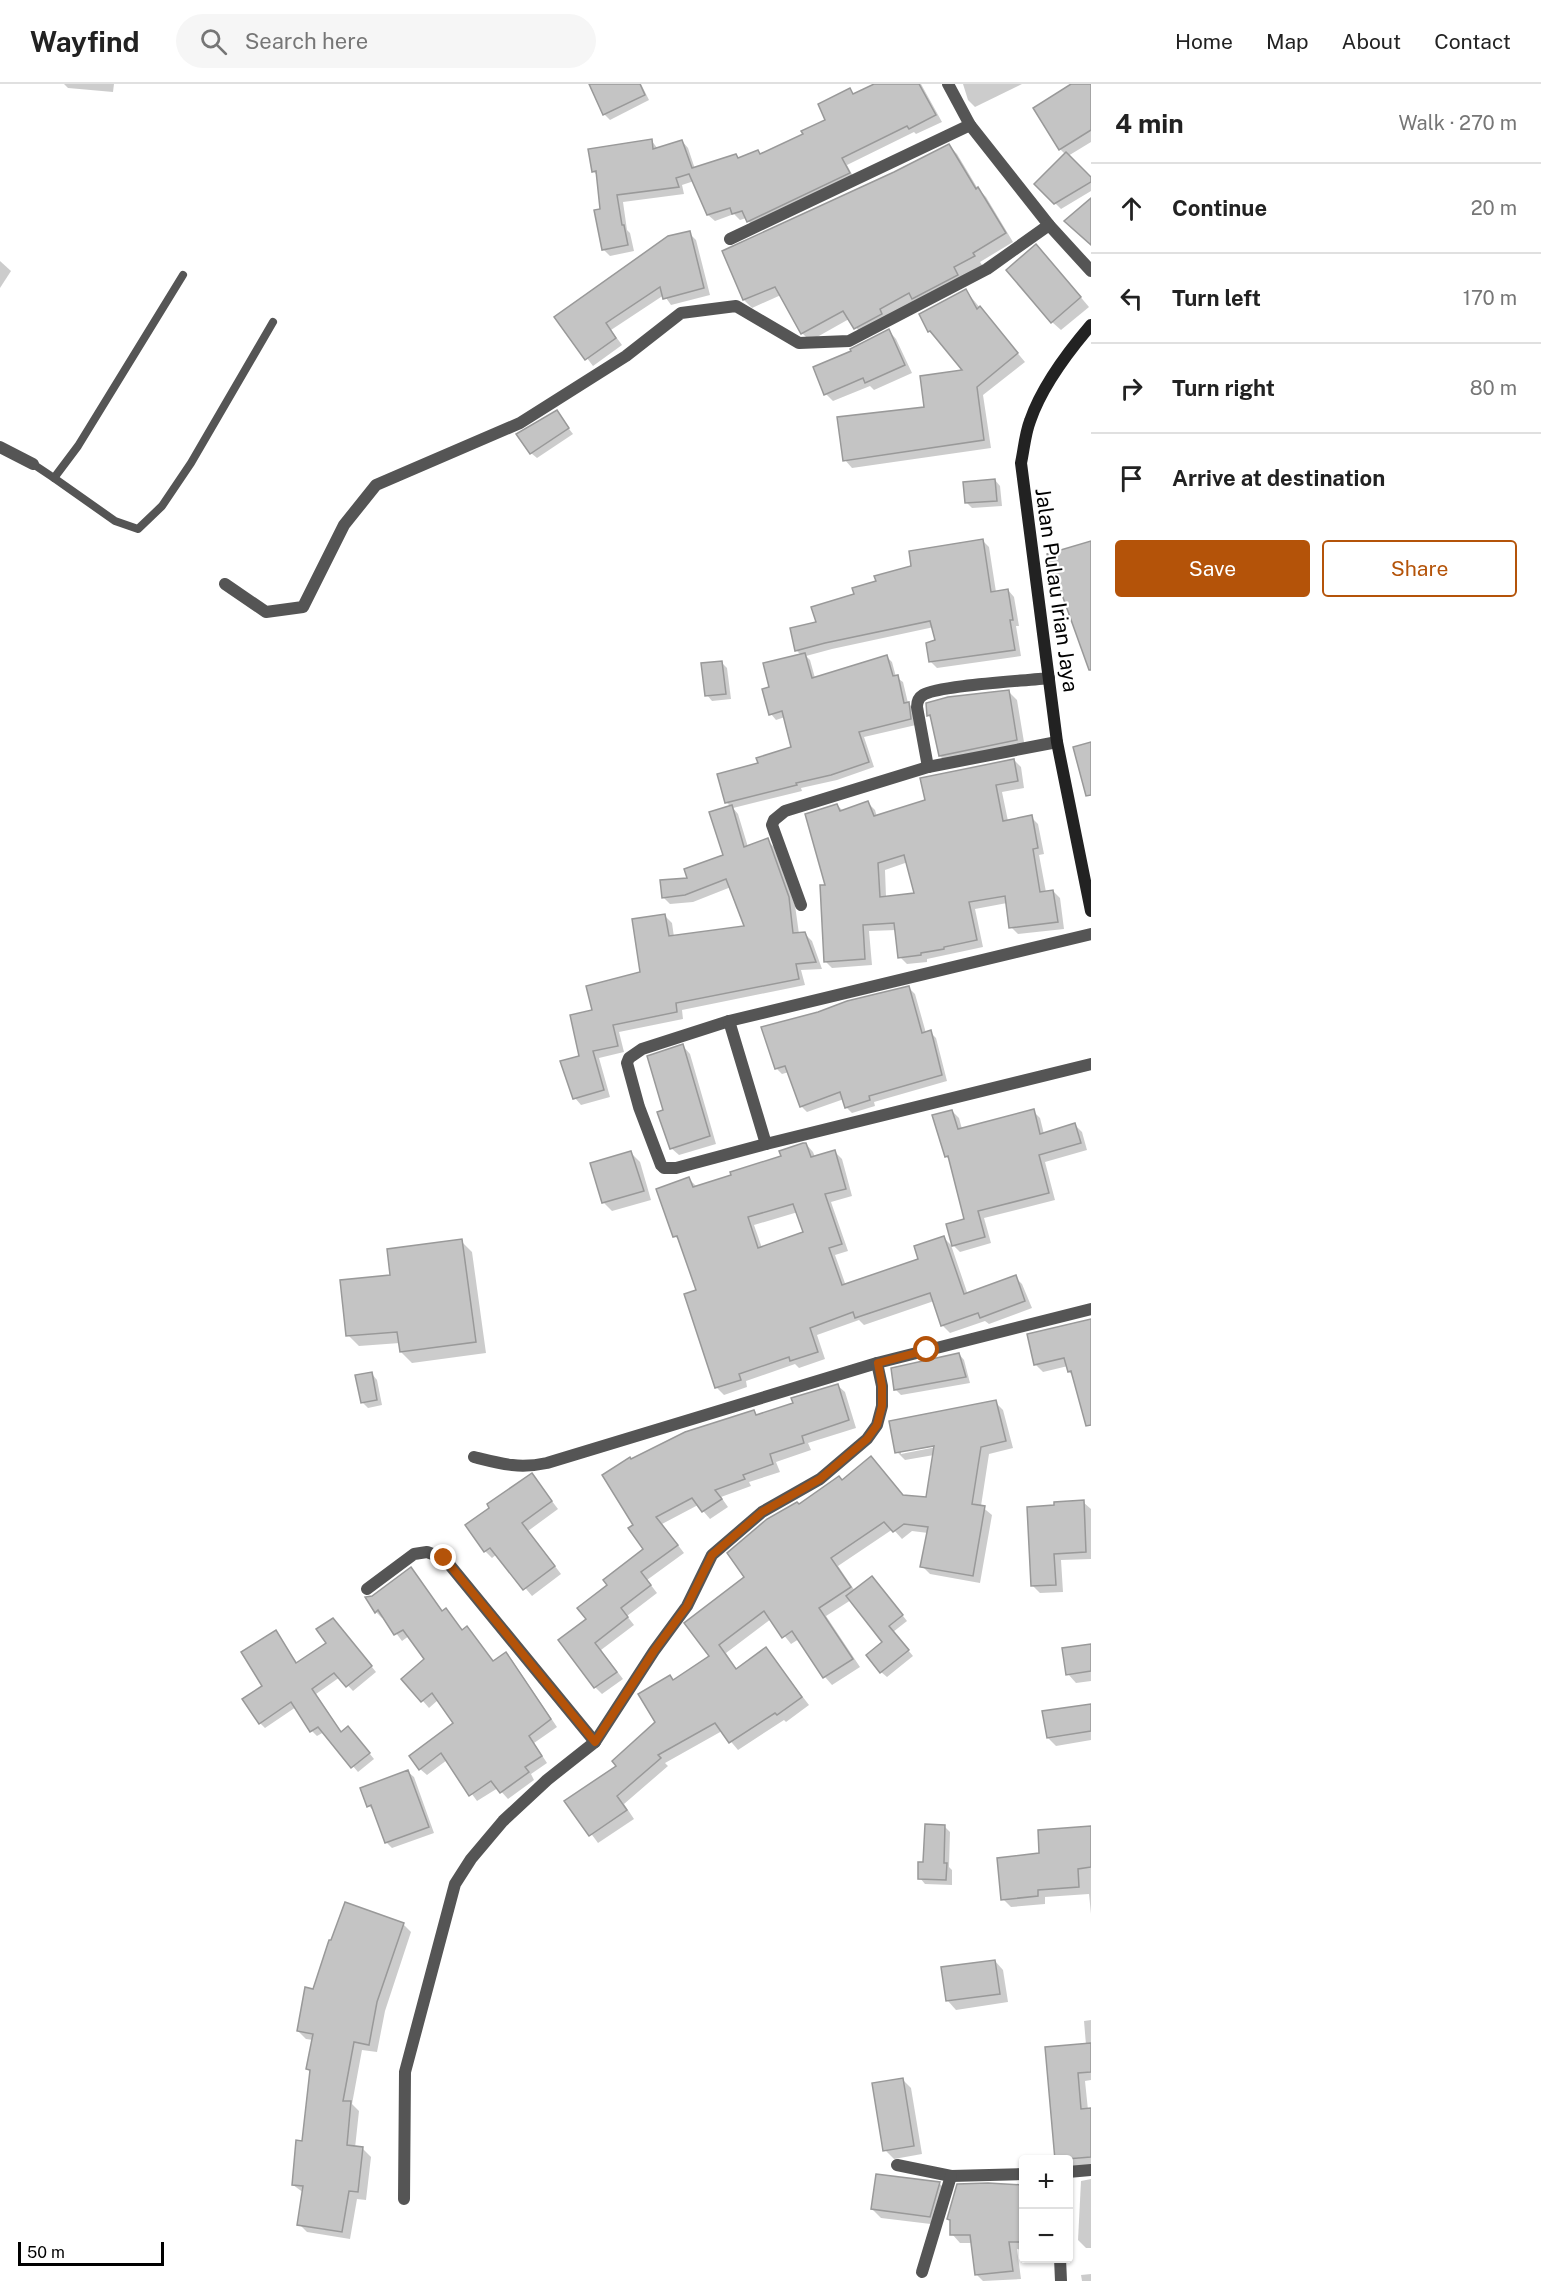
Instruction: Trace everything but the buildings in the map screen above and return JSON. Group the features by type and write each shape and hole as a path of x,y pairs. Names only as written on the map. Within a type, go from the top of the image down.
{"street":[{"path":"948,84 970,124 1049,225 1091,271"},
{"path":"730,239 970,124"},
{"path":"225,584 266,612 303,607 344,525 375,485 520,423 626,356 681,313 736,306 799,343 849,341 987,269 1049,225"},
{"name":"Jalan Pulau Irian Jaya","path":"1091,325 1055,373 1039,401 1030,420 1021,463 1057,742 1091,911"},
{"path":"0,447 33,464"},
{"path":"928,767 917,707 917,701 921,696 941,690 1049,678"},
{"path":"801,905 772,825 778,815 800,806 928,767 1057,742"},
{"path":"1091,934 729,1021 642,1049 629,1058 627,1063 639,1107 664,1168 676,1168 1091,1064"},
{"path":"729,1021 766,1144"},
{"path":"474,1457 509,1466 528,1467 547,1463 878,1363 1091,1309"},
{"path":"404,2199 405,2072 432,1978 455,1884 471,1859 503,1821 547,1780 595,1742 654,1651 687,1606 712,1555 762,1512 820,1479 867,1439 877,1425 882,1406 882,1386 878,1363"},
{"path":"368,1589 414,1554 427,1552 444,1558 595,1742"},
{"path":"897,2165 951,2176 1019,2174"},
{"path":"1073,2172 1091,2170"},
{"path":"922,2272 951,2176"},
{"path":"1060,2263 1061,2281"}],"lane":[{"path":"54,478 78,446 183,274"},
{"path":"33,464 115,521 138,529 162,506 191,463 273,322"}],"route":[{"path":"444,1558 595,1742 654,1651 687,1606 712,1555 762,1512 820,1479 867,1439 877,1425 882,1406 882,1386 878,1363 927,1350"}]}
